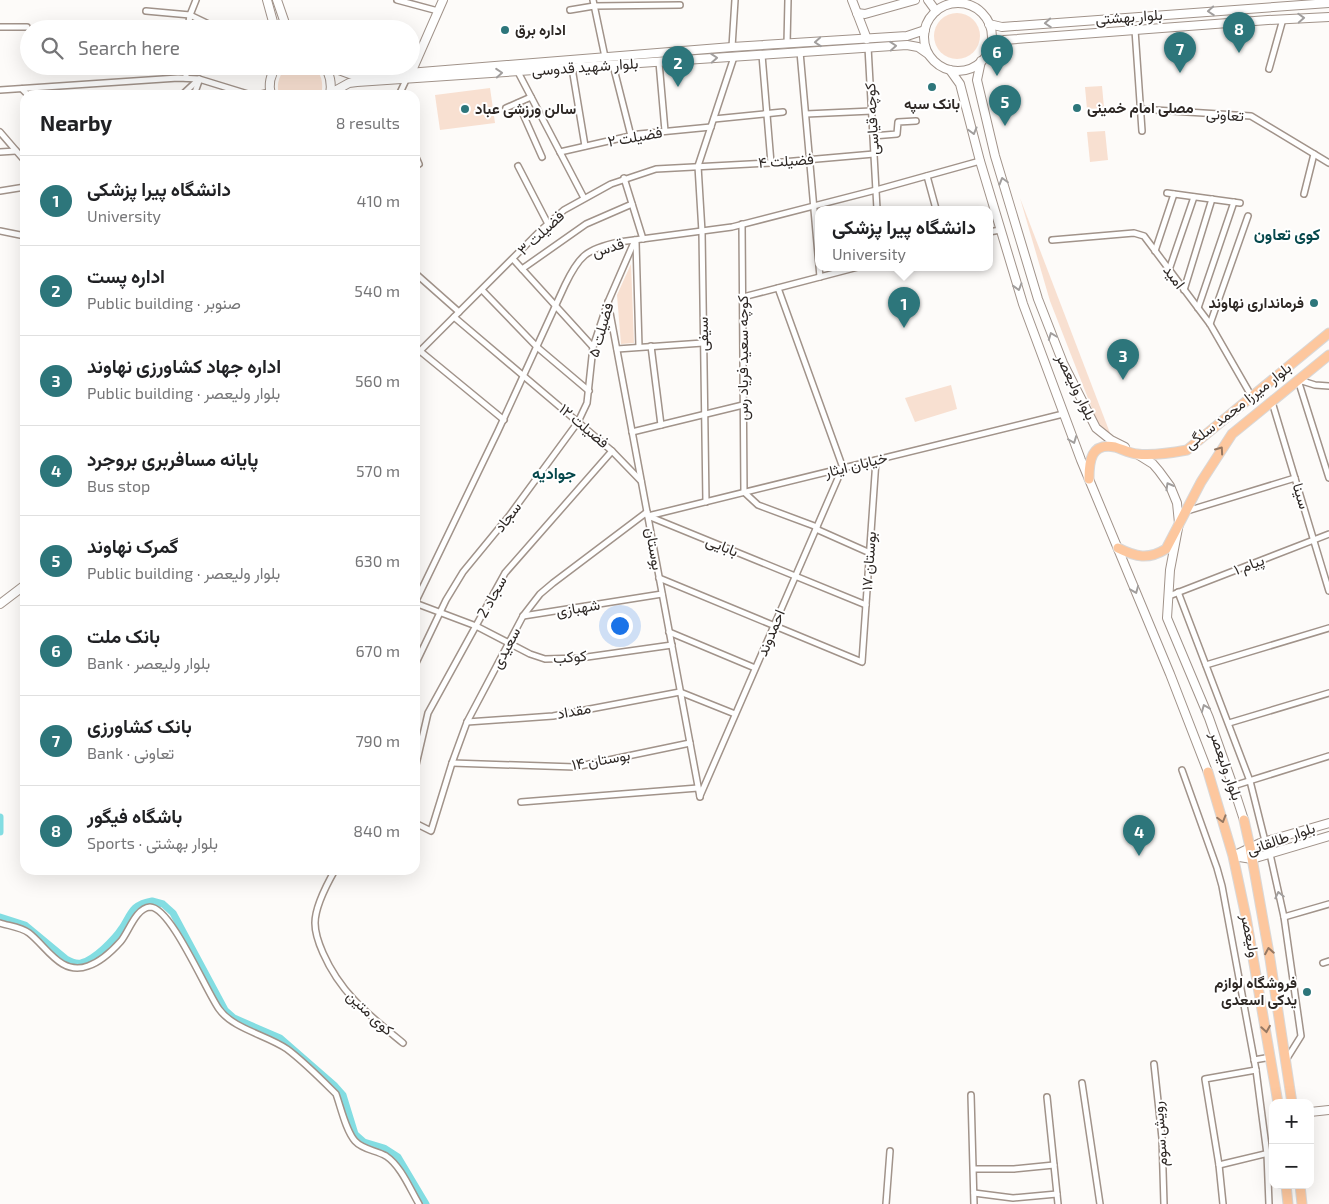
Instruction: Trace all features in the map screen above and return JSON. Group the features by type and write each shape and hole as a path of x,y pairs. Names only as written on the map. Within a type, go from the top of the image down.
{"main road":[{"path":"267,0 273,20"},
{"path":"277,0 284,20"},
{"path":"420,51 443,0"},
{"path":"852,0 867,39"},
{"path":"857,13 865,14 915,0"},
{"path":"928,0 936,11"},
{"path":"949,2 969,5 977,9 989,24 992,34 987,54 981,61 966,70 950,70 941,66 928,54 925,46 927,23 936,11 949,2"},
{"path":"1267,3 1268,20"},
{"name":"بلوار بهشتی","path":"989,24 1002,27 1267,3 1329,3"},
{"name":"بلوار بهشتی","path":"991,44 1004,40 1329,17"},
{"name":"بلوار شهید قدوسی","path":"420,75 605,57 907,36 925,30"},
{"name":"بلوار شهید قدوسی","path":"353,75 409,76 518,72 906,45 918,47 928,54"},
{"name":"بلوار ولیعصر","path":"981,61 977,80 996,156 1038,299 1063,364 1096,428 1111,440 1153,464 1170,486 1177,503 1179,523 1170,570 1167,618 1209,718 1244,820"},
{"name":"بلوار ولیعصر","path":"950,70 960,84 980,161 1023,304 1063,414 1208,772"},
{"path":"270,90 271,75"},
{"path":"329,75 330,90"},
{"name":"بلوار شهید قدوسی","path":"337,90 349,83 419,75"},
{"path":"1023,304 1038,299"},
{"name":"بلوار میرزا محمد سلگی","path":"1136,454 1170,453 1187,450 1329,333"},
{"name":"بلوار میرزا محمد سلگی","path":"1179,523 1201,482 1232,434 1329,355"},
{"path":"1089,479 1089,464 1097,449 1105,446 1114,447 1136,454"},
{"path":"1118,548 1131,555 1145,557 1156,555 1166,549 1179,523"},
{"path":"0,604 20,589"},
{"name":"ولیعصر","path":"1208,772 1233,856 1248,927 1277,1099"},
{"name":"ولیعصر","path":"1244,820 1270,959 1291,1099"},
{"name":"بلوار طالقانی","path":"1233,856 1263,842 1329,823"},
{"name":"بلوار طالقانی","path":"1252,859 1329,836"},
{"path":"1263,842 1266,855"},
{"path":"1233,856 1252,859"},
{"path":"1314,1112 1329,1110"},
{"path":"1286,1189 1288,1204"},
{"path":"1300,1189 1302,1204"}],"street":[{"path":"189,20 196,0"},
{"path":"397,0 438,11"},
{"path":"593,0 605,57"},
{"path":"732,47 735,0"},
{"path":"787,44 788,0"},
{"path":"570,10 594,6 680,5"},
{"path":"146,11 190,15 200,20"},
{"path":"1269,70 1283,19"},
{"path":"0,27 20,27"},
{"path":"1135,30 1142,131"},
{"name":"کوچه قیاسی","path":"868,47 877,206"},
{"path":"800,52 815,218"},
{"path":"762,55 771,163"},
{"path":"698,166 734,57"},
{"path":"659,62 665,131"},
{"path":"613,65 631,136"},
{"path":"572,68 585,146"},
{"path":"518,72 584,198"},
{"path":"402,90 409,76"},
{"path":"0,90 186,78 199,79 235,90"},
{"path":"187,90 199,79"},
{"path":"196,90 199,79"},
{"path":"506,108 531,97"},
{"path":"518,103 542,157"},
{"name":"تعاونی","path":"1139,109 1251,116 1329,163"},
{"path":"806,114 872,111"},
{"path":"714,119 783,112"},
{"path":"873,136 897,134 898,122 916,121"},
{"name":"فضیلت ۲","path":"560,152 631,136 711,127"},
{"path":"0,132 20,155"},
{"path":"0,152 16,151"},
{"name":"فضیلت ۴","path":"698,166 771,163 874,154"},
{"path":"1304,194 1314,154"},
{"name":"قدس","path":"420,593 504,420 555,305 573,269 582,256 607,245 702,232 742,224 980,161"},
{"path":"518,166 548,224"},
{"name":"فضیلت ۳","path":"420,351 564,210 624,178 656,169 698,166"},
{"name":"سیفی","path":"698,166 702,232 706,502"},
{"path":"928,176 935,206"},
{"path":"624,178 643,239"},
{"path":"0,191 20,188"},
{"path":"1167,193 1240,203"},
{"path":"1155,251 1174,194"},
{"path":"1169,270 1194,197"},
{"path":"1184,290 1212,199"},
{"path":"1198,308 1234,202"},
{"path":"522,268 586,224 632,204"},
{"path":"1210,324 1248,216"},
{"name":"کوچه سعید فریاد رس","path":"742,224 744,492"},
{"path":"993,231 1000,230"},
{"path":"0,231 20,235"},
{"name":"امید","path":"1052,240 1134,233 1144,236 1210,324 1252,397"},
{"path":"636,240 639,347"},
{"name":"فضیلت ۵","path":"578,422 588,402 593,347 608,302 636,240"},
{"path":"513,259 593,347"},
{"path":"819,271 820,277"},
{"path":"743,297 843,271"},
{"path":"420,277 459,312"},
{"path":"778,288 842,468"},
{"path":"482,290 536,347 589,391"},
{"name":"بوستان","path":"608,302 700,797"},
{"name":"فضیلت ۱۲","path":"454,317 612,450 641,481"},
{"path":"617,349 704,343"},
{"path":"651,346 661,425"},
{"path":"420,351 504,420"},
{"path":"1298,380 1315,385 1329,386"},
{"path":"1298,380 1329,478"},
{"name":"سینا","path":"1272,402 1329,591"},
{"path":"632,432 743,405"},
{"name":"خیابان ایثار","path":"647,514 706,502 1063,414"},
{"name":"سجاد","path":"420,655 440,612 463,572 509,516 578,422"},
{"name":"سجاد 2","path":"420,747 428,713 505,573 612,450"},
{"name":"بوستان ۱۷","path":"774,625 862,662 876,460"},
{"name":"احمدوند","path":"700,797 842,468"},
{"path":"1184,512 1295,478"},
{"path":"744,492 758,504 870,553"},
{"name":"بابایی","path":"647,514 866,605"},
{"name":"سعیدی","path":"420,826 431,831 467,722 523,616 540,594 553,583 647,514"},
{"name":"پیام ۱","path":"1169,596 1329,534"},
{"path":"659,578 774,625"},
{"path":"1178,592 1250,781 1263,842"},
{"name":"شهبازی","path":"523,616 662,594"},
{"name":"کوکب","path":"420,605 476,626 545,659 559,660 672,645"},
{"path":"1206,665 1329,628"},
{"path":"669,632 755,668"},
{"path":"680,692 735,714"},
{"name":"مقداد","path":"467,722 553,716 680,692"},
{"path":"1229,723 1329,693"},
{"name":"بوستان ۱۴","path":"452,763 575,767 690,743"},
{"path":"1233,786 1329,756"},
{"path":"1182,770 1220,877 1269,1147"},
{"path":"521,802 698,788"},
{"path":"1266,855 1284,918 1301,1036 1286,1060"},
{"name":"کوی متین","path":"333,875 319,904 317,913 315,923 319,943 329,967 345,991 403,1044"},
{"path":"1284,918 1329,904"},
{"path":"0,923 28,932 61,963 74,968 89,966 110,951 120,942 143,909 149,907 161,912 175,929 222,1013 232,1021 287,1049 320,1078 336,1094 348,1130 354,1140 364,1148 386,1156 396,1164 419,1204"},
{"path":"1323,963 1329,961"},
{"path":"1254,1060 1271,1058"},
{"name":"رویش سوم","path":"1154,1064 1162,1138 1164,1204"},
{"path":"1223,1204 1206,1079 1256,1070"},
{"path":"1082,1083 1100,1204"},
{"path":"971,1095 974,1204"},
{"path":"1047,1097 1058,1204"},
{"path":"886,1204 890,1151"},
{"path":"1219,1166 1269,1153"},
{"path":"974,1169 1014,1169 1054,1165"},
{"path":"1269,1189 1269,1204"},
{"path":"974,1193 1013,1198 1057,1194"}],"shaded area":[{"path":"957,13 970,17 976,23 980,36 976,49 970,55 957,59 944,55 938,49 934,36 938,23 944,17"},
{"path":"281,75 320,75 322,90 278,90 279,79"},
{"path":"1102,86 1104,108 1087,109 1085,87"},
{"name":"سالن ورزشی عباد","path":"490,88 495,123 440,130 435,95"},
{"path":"1105,131 1108,160 1090,162 1087,132"},
{"path":"1020,198 1110,433 1100,429 1050,301"},
{"path":"631,264 634,343 621,344 617,295"},
{"path":"951,385 957,409 915,422 905,398"}],"waterway":[{"path":"0,817 0,832"},
{"path":"0,917 25,925 66,959 81,963 98,954 119,933 135,908 143,903 152,901 163,904 173,913 225,1010 234,1018 280,1038 335,1086 343,1095 355,1134 364,1142 384,1148 398,1157 426,1204"}],"place":[{"name":"اداره برق","path":"505,30"},
{"name":"باشگاه فیگور","path":"1239,53"},
{"name":"بانک کشاورزی","path":"1180,73"},
{"name":"بانک ملت","path":"997,76"},
{"name":"اداره پست","path":"678,87"},
{"name":"بانک سپه","path":"932,87"},
{"name":"مصلی امام خمینی","path":"1077,108"},
{"name":"سالن ورزشی عباد","path":"465,109"},
{"name":"گمرک نهاوند","path":"1005,126"},
{"name":"فرمانداری نهاوند","path":"1314,303"},
{"name":"دانشگاه پیرا پزشکی","path":"904,328"},
{"name":"اداره جهاد کشاورزی نهاوند","path":"1123,380"},
{"name":"پایانه مسافربری بروجرد","path":"1139,856"},
{"name":"فروشگاه لوازم یدکی اسعدی","path":"1307,992"}],"district":[{"name":"کوی تعاون","path":"1287,234"},
{"name":"جوادیه","path":"554,473"}]}
